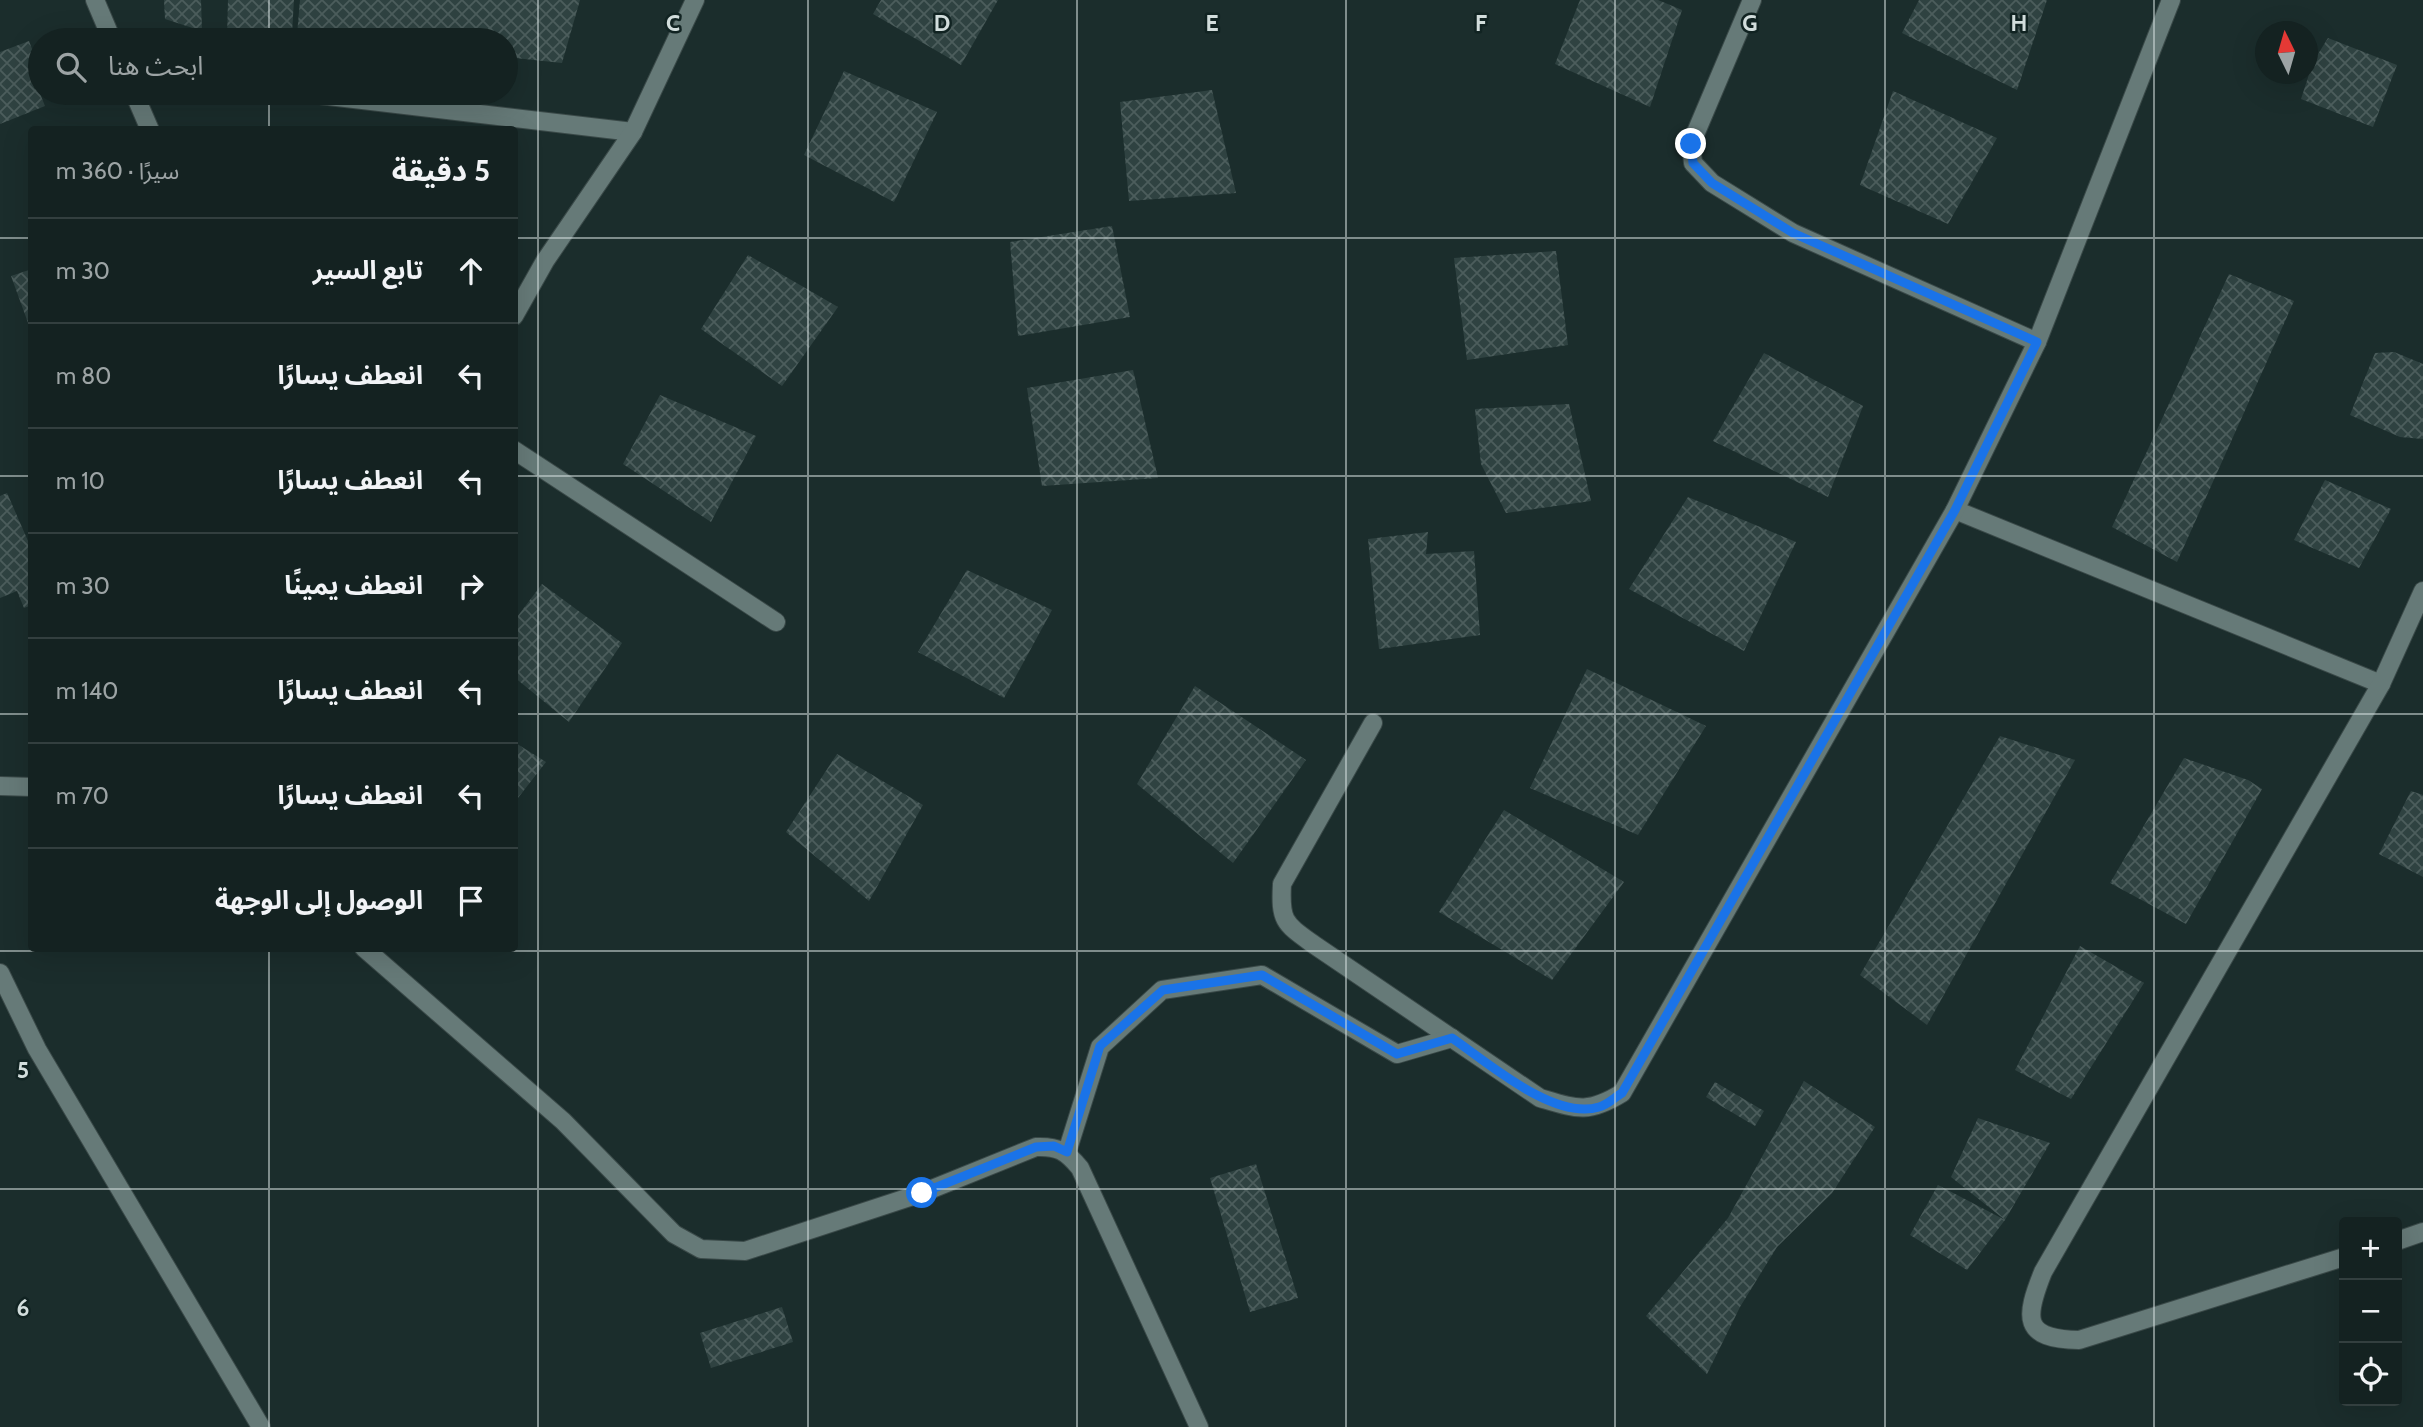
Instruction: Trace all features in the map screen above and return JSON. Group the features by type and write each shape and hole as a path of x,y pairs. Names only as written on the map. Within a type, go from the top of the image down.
{"street":[{"path":"95,0 107,28"},
{"path":"518,309 545,261 633,132 695,0"},
{"path":"1752,0 1691,144 1693,163 1712,183 1793,233 2037,342"},
{"path":"1373,723 1282,884 1280,912 1291,928 1313,944 1540,1098 1572,1108 1599,1107 1622,1093 1955,510 2037,342 2172,0"},
{"path":"139,105 147,126"},
{"path":"405,105 633,132"},
{"path":"518,453 776,622"},
{"path":"1955,510 2381,684"},
{"path":"2339,1259 2079,1340 2051,1339 2037,1330 2031,1318 2030,1305 2043,1272 2381,684 2423,591"},
{"path":"0,786 28,787"},
{"path":"370,952 563,1121 674,1234 701,1249 745,1251 922,1193 1036,1147 1054,1146 1067,1152 1080,1168 1199,1427"},
{"path":"0,973 37,1049 261,1427"},
{"path":"1067,1152 1100,1046 1163,990 1262,975 1397,1054 1452,1038"},
{"path":"2402,1239 2423,1232"}],"building":[{"path":"164,0 201,0 202,28 193,28 165,19"},
{"path":"228,0 294,0 292,28 227,28"},
{"path":"300,0 580,0 562,63 518,58 518,28 298,28"},
{"path":"881,0 998,0 961,65 873,14"},
{"path":"1580,0 1658,0 1682,10 1650,107 1555,64"},
{"path":"1919,0 2047,0 2017,90 1902,33"},
{"path":"2328,38 2397,65 2373,127 2301,99 2306,84 2318,84 2318,54"},
{"path":"28,41 28,105 45,106 0,124 0,52"},
{"path":"844,71 937,112 894,202 804,155"},
{"path":"1212,90 1236,193 1129,201 1120,102"},
{"path":"1893,91 1997,138 1948,224 1860,185"},
{"path":"1112,226 1130,317 1018,336 1010,242"},
{"path":"1556,251 1568,345 1467,360 1454,258"},
{"path":"748,255 838,307 782,386 701,329"},
{"path":"28,270 28,323 11,276"},
{"path":"2229,274 2294,301 2177,562 2112,527"},
{"path":"2394,352 2423,364 2423,439 2400,437 2350,415 2375,353"},
{"path":"1764,353 1863,406 1828,497 1713,441"},
{"path":"1133,370 1158,478 1042,486 1027,388"},
{"path":"660,395 756,436 711,522 623,464"},
{"path":"1569,404 1591,501 1506,513 1481,464 1475,409"},
{"path":"2325,480 2391,509 2359,568 2294,540"},
{"path":"7,493 28,541 28,606 24,608 17,591 0,598 0,496"},
{"path":"1688,497 1796,542 1744,651 1629,589"},
{"path":"1428,532 1426,554 1474,551 1480,635 1379,649 1368,539"},
{"path":"967,570 1052,610 1004,698 918,652"},
{"path":"542,584 622,643 569,722 518,680 518,616"},
{"path":"1587,669 1706,726 1638,835 1530,788"},
{"path":"1195,686 1306,760 1233,863 1137,784"},
{"path":"2000,736 2075,760 1927,1025 1860,975"},
{"path":"518,744 546,762 518,798"},
{"path":"837,754 923,805 869,901 786,832"},
{"path":"2184,758 2248,780 2262,789 2186,924 2110,883"},
{"path":"2411,791 2423,795 2423,877 2379,854"},
{"path":"1504,810 1624,882 1552,980 1439,912"},
{"path":"2080,946 2144,983 2071,1099 2015,1070"},
{"path":"1804,1081 1875,1127 1832,1193 1777,1247 1740,1307 1707,1374 1646,1316 1728,1218"},
{"path":"1715,1082 1764,1111 1755,1126 1706,1097"},
{"path":"1978,1118 2050,1143 2005,1220 1951,1177"},
{"path":"1256,1164 1298,1298 1250,1312 1210,1178"},
{"path":"1938,1185 2005,1220 1967,1270 1910,1235"},
{"path":"782,1307 793,1342 711,1368 700,1333"}],"route":[{"path":"922,1193 1036,1147 1054,1146 1067,1152 1100,1046 1163,990 1262,975 1397,1054 1452,1038 1540,1098 1572,1108 1599,1107 1622,1093 1955,510 2037,342 1793,233 1712,183 1693,163 1691,144"}]}
